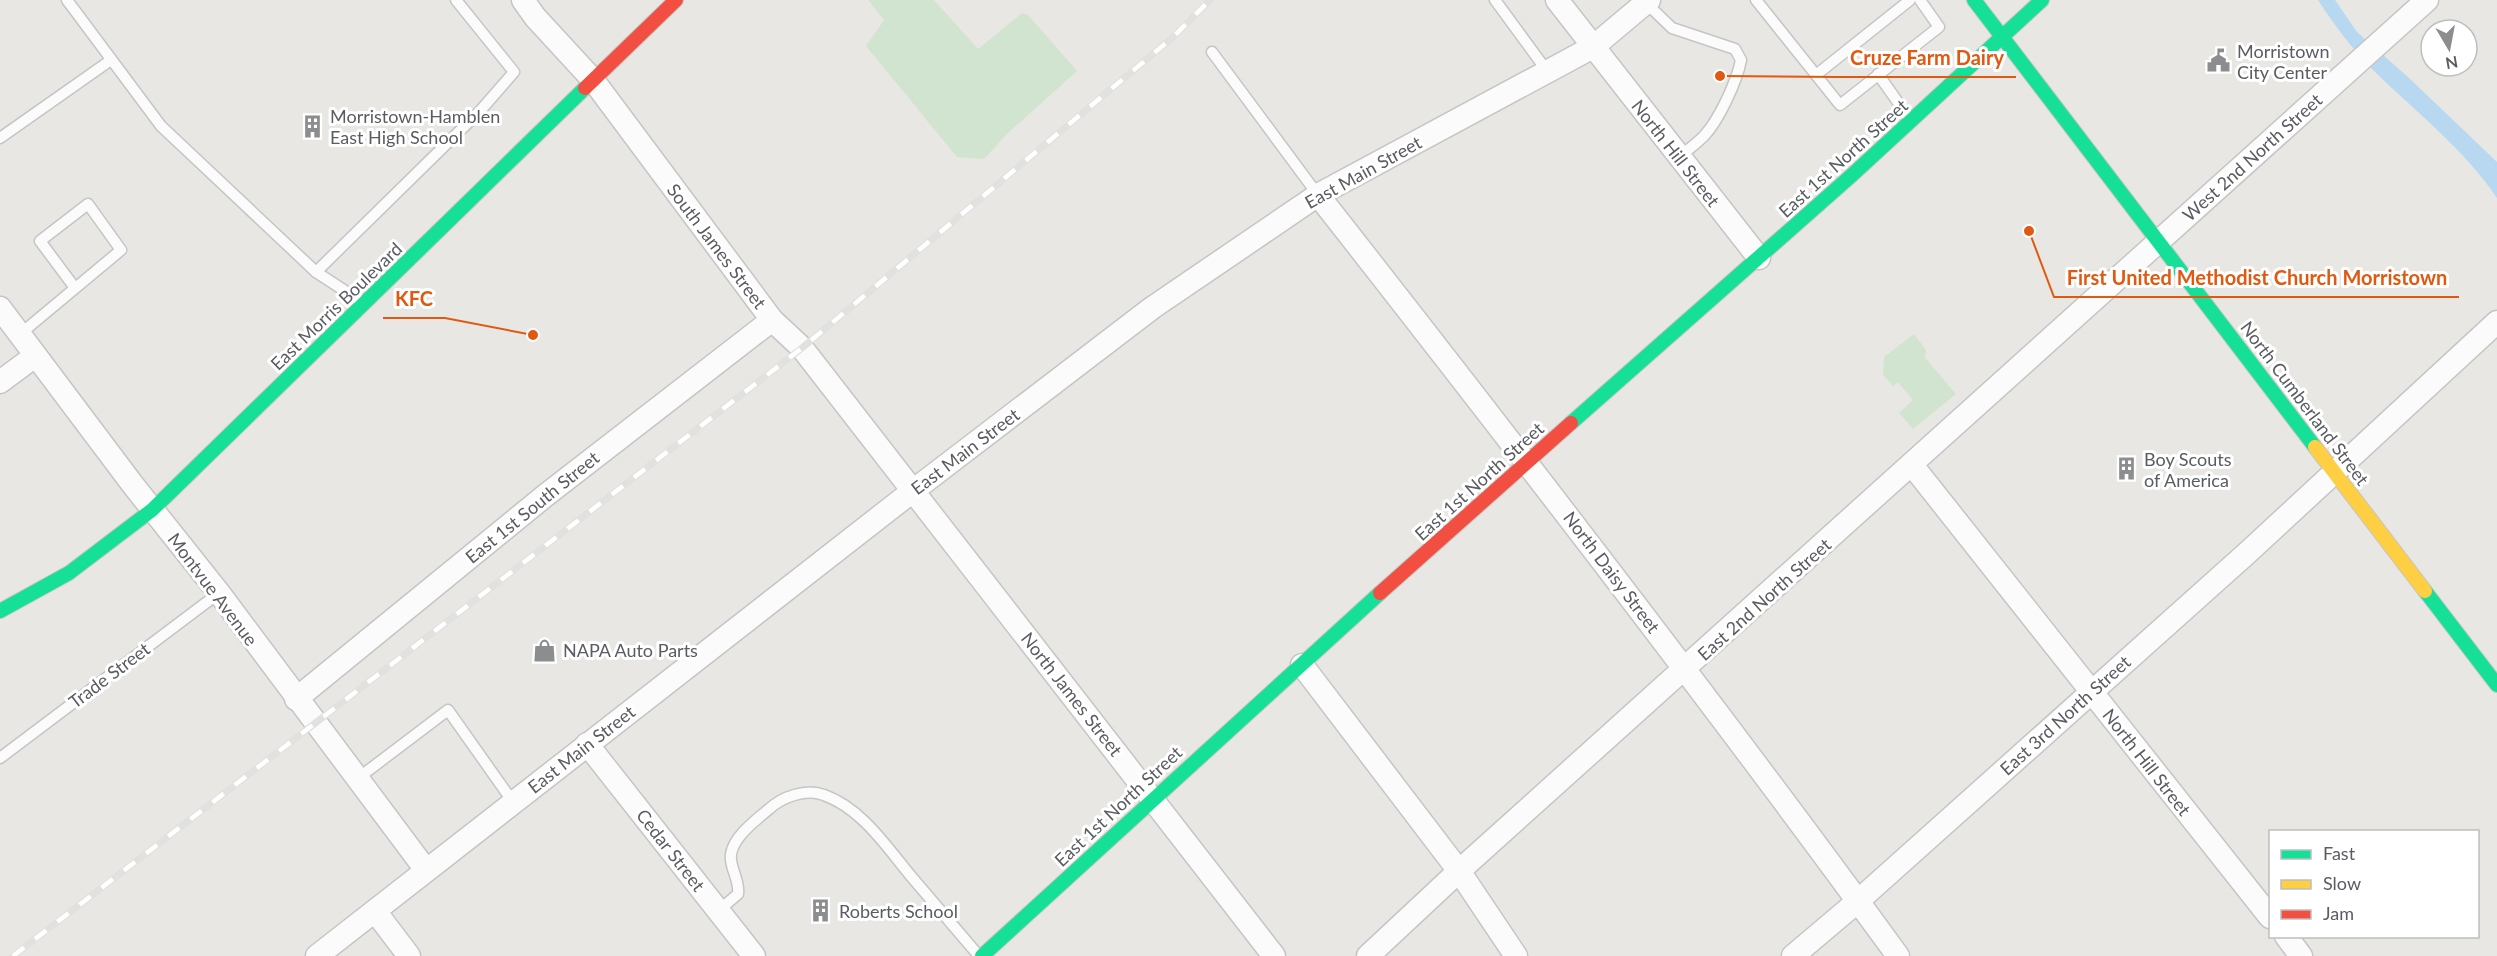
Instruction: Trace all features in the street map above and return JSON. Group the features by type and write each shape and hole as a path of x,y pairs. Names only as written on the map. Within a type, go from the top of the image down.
{"main road":[{"name":"East Morris Boulevard","path":"0,611 69,573 152,510 676,0"},
{"name":"North Cumberland Street","path":"1974,0 2497,685"},
{"name":"East 1st North Street","path":"981,956 1153,797 1528,461 1759,258 2042,0"}],"street":[{"name":"South James Street","path":"524,0 535,17 593,80 772,320 802,348 914,490"},
{"name":"North Hill Street","path":"1557,0 1759,258"},
{"name":"West 2nd North Street","path":"2158,241 2427,0"},
{"name":"East Main Street","path":"317,956 513,801 1152,308 1318,195 1593,47 1648,1"},
{"name":"North Daisy Street","path":"1318,195 1528,461 1686,669 1898,956"},
{"name":"East 2nd North Street","path":"1368,956 1459,871 1686,669 2158,241"},
{"name":"Montvue Avenue","path":"0,308 152,510 219,592 296,699 426,870"},
{"name":"East 1st South Street","path":"296,699 546,495 772,320"},
{"name":"East 3rd North Street","path":"1793,956 1858,901 2336,472 2497,322"},
{"path":"0,382 35,356"},
{"name":"North Hill Street","path":"1912,465 2269,914"},
{"name":"North James Street","path":"914,490 1274,956"},
{"path":"1302,665 1459,871 1516,956"},
{"name":"Cedar Street","path":"587,744 754,956"},
{"path":"375,911 409,956"}],"lane":[{"path":"67,0 161,126 316,272 364,304"},
{"path":"316,272 480,111 514,72 456,0"},
{"path":"1495,0 1547,71"},
{"path":"1756,0 1840,105 1939,27 1920,0"},
{"path":"1816,75 1910,0"},
{"path":"1648,1 1668,26 1735,49 1740,60 1727,97 1710,128 1679,157"},
{"path":"1212,52 1318,195"},
{"path":"0,138 111,60"},
{"path":"1878,74 1911,120"},
{"path":"19,335 121,250 88,204 40,241 75,288"},
{"name":"Trade Street","path":"0,758 219,592"},
{"path":"357,778 448,710 513,801"},
{"path":"718,911 738,894 739,884 732,866 731,853 739,837 780,799 806,793 822,794 846,807 869,826 981,956"}],"green space":[{"path":"868,0 934,0 978,49 1022,13 1028,15 1077,71 1008,133 984,159 957,157 866,46 884,20"},
{"path":"1914,334 1926,350 1925,358 1956,394 1913,429 1899,413 1913,400 1898,382 1893,386 1883,375 1884,357"}],"water":[{"path":"2318,0 2335,0 2357,32 2497,162 2497,198 2455,148 2359,55"}],"railway":[{"path":"13,956 802,348 1172,38 1210,0"}],"traffic: fast":[{"path":"1974,0 2315,447"},
{"path":"1571,423 1852,175 2042,0"},
{"path":"0,611 69,573 152,510 585,88"},
{"path":"2425,591 2497,685"},
{"path":"982,956 1380,593"}],"traffic: slow":[{"path":"2315,447 2425,591"}],"traffic: jam":[{"path":"585,88 676,0"},
{"path":"1380,593 1571,423"}],"place":[{"name":"Morristown City Center","path":"2219,61"},
{"name":"Cruze Farm Dairy","path":"1720,76"},
{"name":"Morristown-Hamblen East High School","path":"312,126"},
{"name":"First United Methodist Church Morristown","path":"2029,231"},
{"name":"KFC","path":"533,335"},
{"name":"Boy Scouts of America","path":"2126,469"},
{"name":"NAPA Auto Parts","path":"545,650"},
{"name":"Roberts School","path":"821,911"}]}
